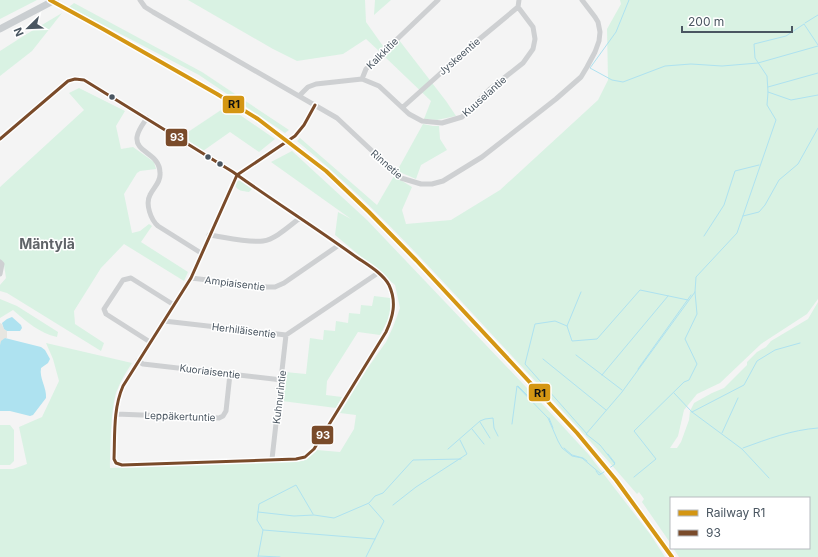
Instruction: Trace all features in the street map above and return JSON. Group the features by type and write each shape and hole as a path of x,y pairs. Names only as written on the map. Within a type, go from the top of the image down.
{"main road":[{"path":"0,29 55,0"}],"street":[{"name":"Rinnetie","path":"140,0 145,7 152,12 337,118 401,178 420,184 432,184 443,181 482,157 556,99 581,77 595,52 599,41 600,32 595,16 582,0"},
{"name":"Kalkkitie","path":"299,96 308,87 316,84 362,79 366,69 438,0"},
{"path":"518,7 519,0"},
{"name":"Kuuselantie","path":"362,79 379,86 402,108 416,118 434,123 450,122 462,117 490,89 523,63 533,49 535,39 532,27 518,7"},
{"name":"Jyskeentie","path":"402,108 471,46 518,7"},
{"path":"0,139 68,81 75,79 84,80 237,175 378,273 389,285 393,296 394,308 392,320 314,450 306,457 301,458 122,465 114,459 116,414 123,386 191,278 237,175 295,136 304,125 315,105"},
{"path":"147,118 139,131 137,143 156,160 160,173 160,180 149,196 151,217 158,226 202,253"},
{"path":"209,235 263,241 273,237 300,218"},
{"name":"Ampiaisentie","path":"191,278 267,287 275,286 284,283 339,245"},
{"path":"0,262 2,264 0,274"},
{"name":"Herhiläisentie","path":"164,321 286,335 378,273"},
{"path":"150,342 106,314 104,310 108,301 123,280 131,278 174,305"},
{"name":"Kuhnurintie","path":"272,459 286,335"},
{"name":"Kuoriaisentie","path":"138,361 143,364 282,380"},
{"name":"Leppäkertuntie","path":"116,414 219,418 224,416 226,411 230,374"}],"green space":[{"path":"0,0 37,0 0,19"},
{"path":"188,0 365,0 366,22 383,46 379,51 366,39 343,54 297,61 273,49"},
{"path":"375,0 391,0 374,15"},
{"path":"620,0 818,0 818,299 807,314 761,344 720,383 697,394 684,410 678,436 670,448 677,448 681,442 689,420 690,411 694,403 724,388 747,365 747,362 757,352 766,347 771,341 808,319 818,302 818,557 679,557 674,549 810,549 810,497 670,497 670,543 642,502 644,499 639,492 637,494 562,410 395,231 322,162 297,141 300,138 377,205 394,176 412,187 402,210 406,224 451,220 500,190 598,100 608,80 607,29 621,4"},
{"path":"74,3 202,72 289,130 285,133 199,75 69,7"},
{"path":"62,13 32,51 0,76 0,51"},
{"path":"399,40 456,116 437,120 424,119 431,101 384,56"},
{"path":"79,88 125,111 116,126 121,149 133,147 154,162 156,169 140,171 137,173 124,194 132,233 140,231 149,224 152,226 141,242 188,272 184,281 124,244 101,268 74,311 75,324 104,343 101,351 7,293 0,291 0,285 6,278 4,265 0,259 0,187 84,110 69,93"},
{"path":"227,106 275,139 259,152 230,132 203,151 182,136"},
{"path":"423,124 439,126 440,139 447,150 421,165 416,179 397,171"},
{"path":"292,151 367,220 546,408 589,455 650,534 665,557 0,557 0,469 13,469 27,464 19,427 42,417 59,381 53,359 46,343 132,363 119,385 114,400 111,430 110,468 303,461 317,450 340,452 354,429 356,415 340,413 367,369 386,342 400,308 395,285 335,235 338,212 351,219 271,162"},
{"path":"242,180 251,186 252,189 249,192 240,190 236,187 235,185 237,181"},
{"path":"374,296 390,298 390,316 380,335 358,332 327,381 326,395 342,397 336,408 282,401 285,372 306,374 310,338 323,340 324,330 335,331 336,321 348,323 349,313 360,314 361,305 372,306"},
{"path":"0,299 17,306 58,332 57,337 39,330 13,310 0,318"},
{"path":"0,425 10,425 14,430 14,461 10,465 0,465"}],"sand":[{"path":"0,323 7,331 7,338 5,338 0,345"}],"water":[{"path":"12,317 21,325 22,328 20,331 7,331 4,329 2,323"},
{"path":"5,338 41,347 45,350 50,359 48,363 41,368 41,376 46,398 33,415 30,416 10,411 0,411 0,345 1,341"}],"waterway":[{"path":"629,0 616,32 590,68 612,80 623,82 665,66 691,64 722,66 758,63 818,46"},
{"path":"805,23 818,15"},
{"path":"512,424 517,386 548,418 562,448 572,456 582,458 601,474 615,464 600,445 586,434 622,392 695,292 696,277 737,233 776,120 767,105 767,76 755,58 754,44 786,36 804,24 818,45"},
{"path":"768,87 818,73"},
{"path":"768,92 791,100 818,95"},
{"path":"743,216 759,212 765,205 779,180 798,164 818,128"},
{"path":"704,236 724,205 735,171 759,165"},
{"path":"581,292 567,326 572,341 597,339 640,290 688,300"},
{"path":"634,477 656,459 634,431 684,382 689,380 697,364 685,339 697,314 695,292"},
{"path":"638,369 691,295"},
{"path":"602,375 668,296"},
{"path":"567,326 555,321 535,324 525,364 587,434"},
{"path":"692,412 744,385 757,361 775,350 800,343"},
{"path":"576,355 622,390"},
{"path":"543,359 606,410"},
{"path":"518,386 530,398"},
{"path":"674,393 692,412 742,449 769,478"},
{"path":"722,433 738,398"},
{"path":"448,449 480,421 485,419 493,418 494,428 498,436"},
{"path":"549,418 553,428"},
{"path":"480,422 490,438"},
{"path":"743,448 789,433 818,428"},
{"path":"472,429 484,444"},
{"path":"393,505 416,487 467,454 460,440"},
{"path":"564,448 572,455 583,458 587,461"},
{"path":"608,454 615,463 614,464"},
{"path":"258,512 294,516 314,515 334,518 369,503 375,496 383,493 413,460 461,459"},
{"path":"596,471 599,475 601,474"},
{"path":"258,557 263,530 257,520 259,504 296,485 313,514"},
{"path":"366,557 384,521 369,504"},
{"path":"263,530 375,539"},
{"path":"258,556 280,557"}],"rail line":[{"name":"R1","path":"50,0 217,94 258,119 326,171 416,260 577,433 616,480 672,557"}],"transit line":[{"name":"93","path":"0,139 68,81 75,79 84,80 233,172 248,182 263,193 367,264 386,280 393,297 391,321 386,332 314,449 305,457 296,459 122,465 116,463 114,459 115,422 123,386 191,278 237,175 295,136 304,125 315,105"}],"district":[{"name":"Mäntylä","path":"47,244"}]}
